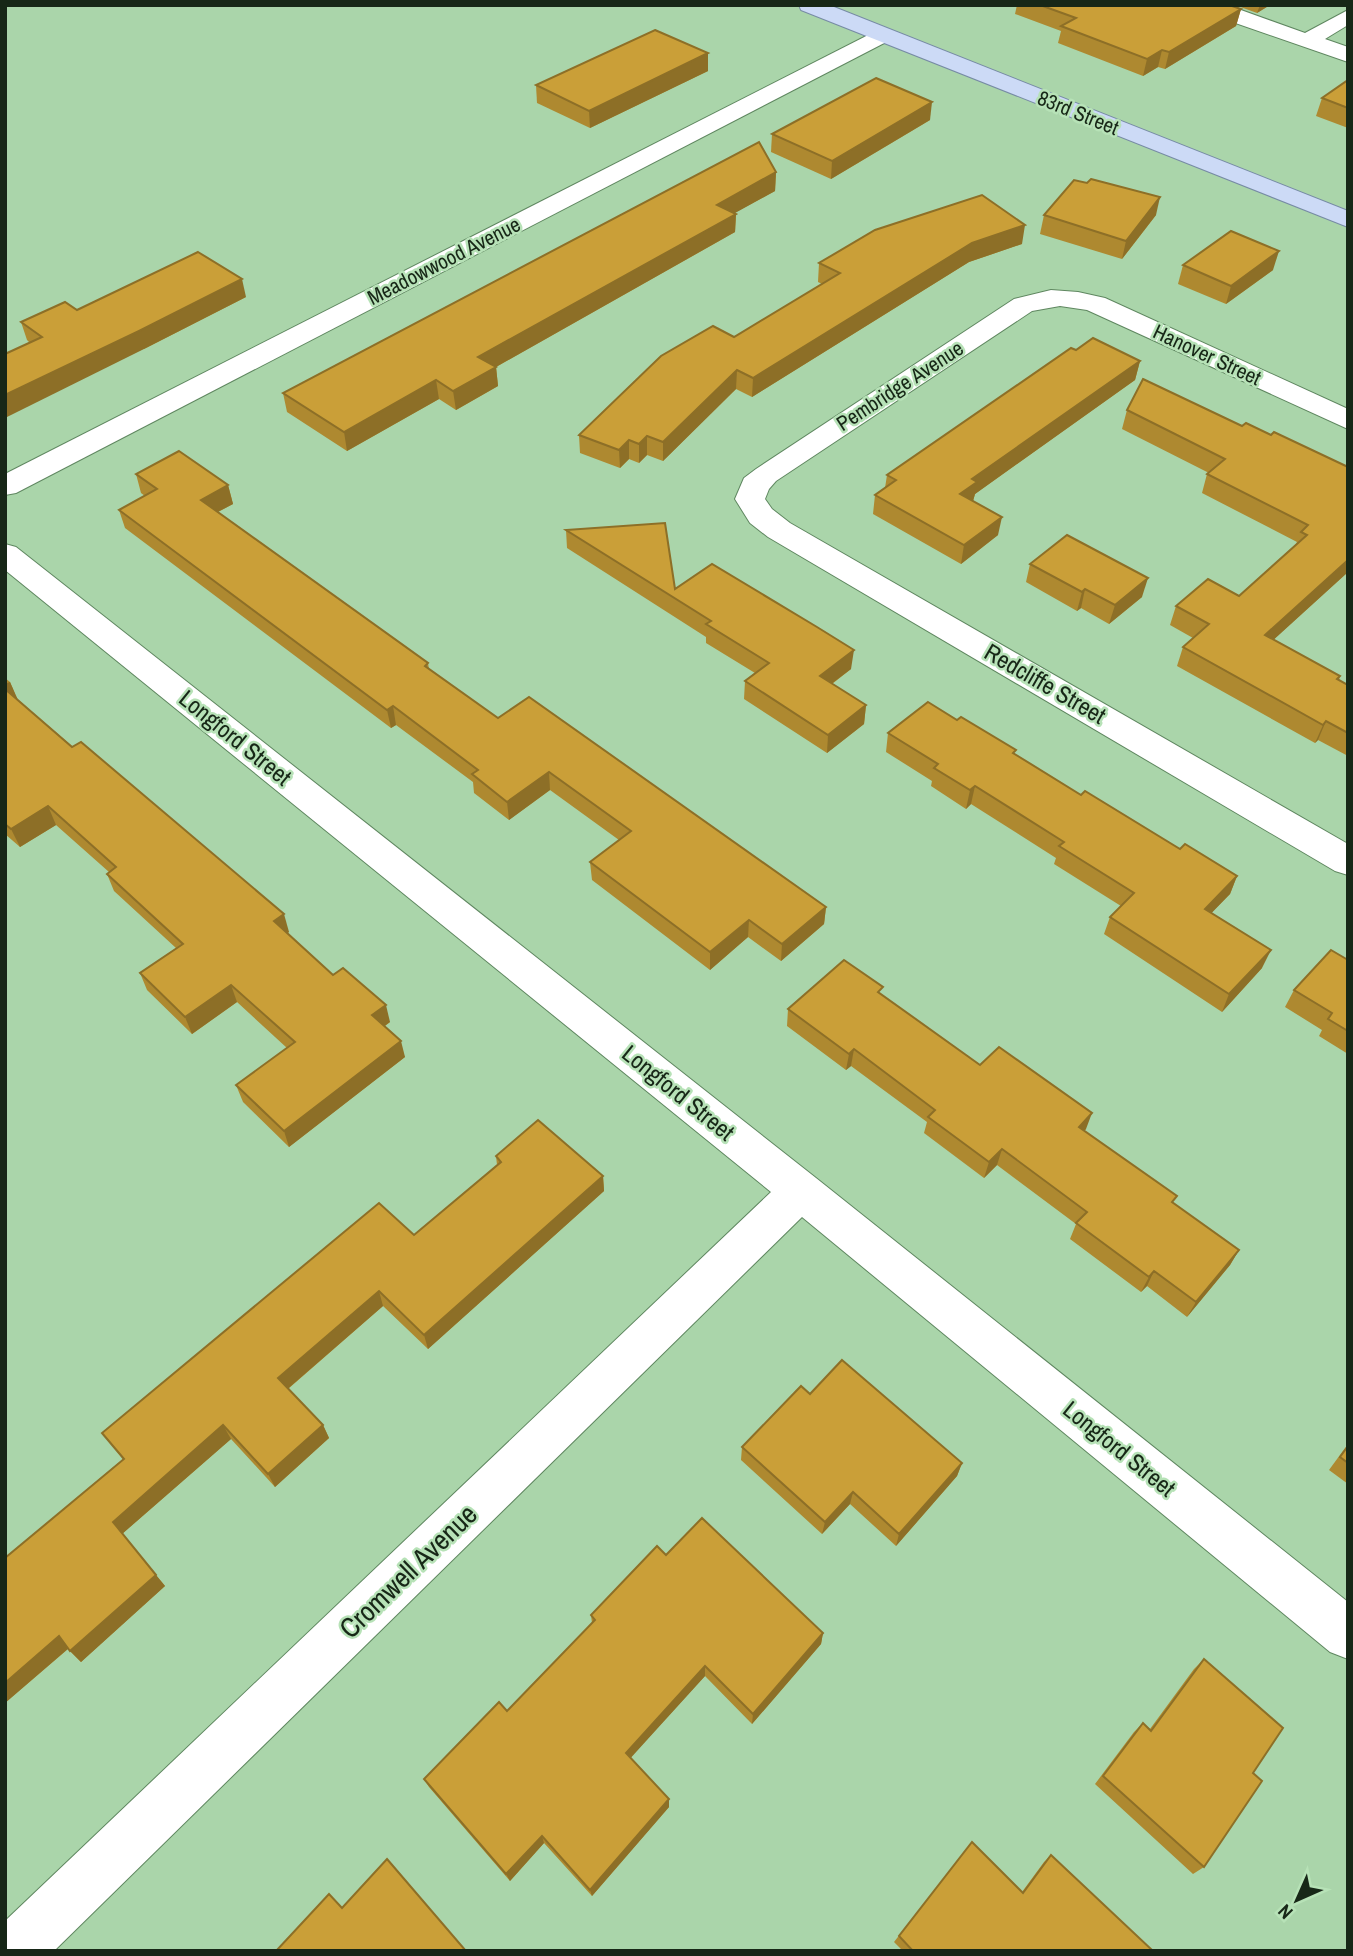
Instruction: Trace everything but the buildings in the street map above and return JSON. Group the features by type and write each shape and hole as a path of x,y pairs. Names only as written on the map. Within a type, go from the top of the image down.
{"main road":[{"name":"83rd Street","path":"809,5 1348,220"}],"street":[{"path":"1206,5 1348,55"},
{"path":"1307,41 1348,16"},
{"name":"Meadowwood Avenue","path":"5,486 882,35"},
{"name":"Hanover Street","path":"1065,298 1096,304 1348,420"},
{"name":"Pembridge Avenue","path":"750,499 755,485 766,475 1023,305 1042,299 1065,298"},
{"name":"Redcliffe Street","path":"750,499 761,516 779,530 1348,861"},
{"name":"Longford Street","path":"5,554 801,1191 1348,1634"},
{"name":"Cromwell Avenue","path":"14,1951 801,1191"}]}
